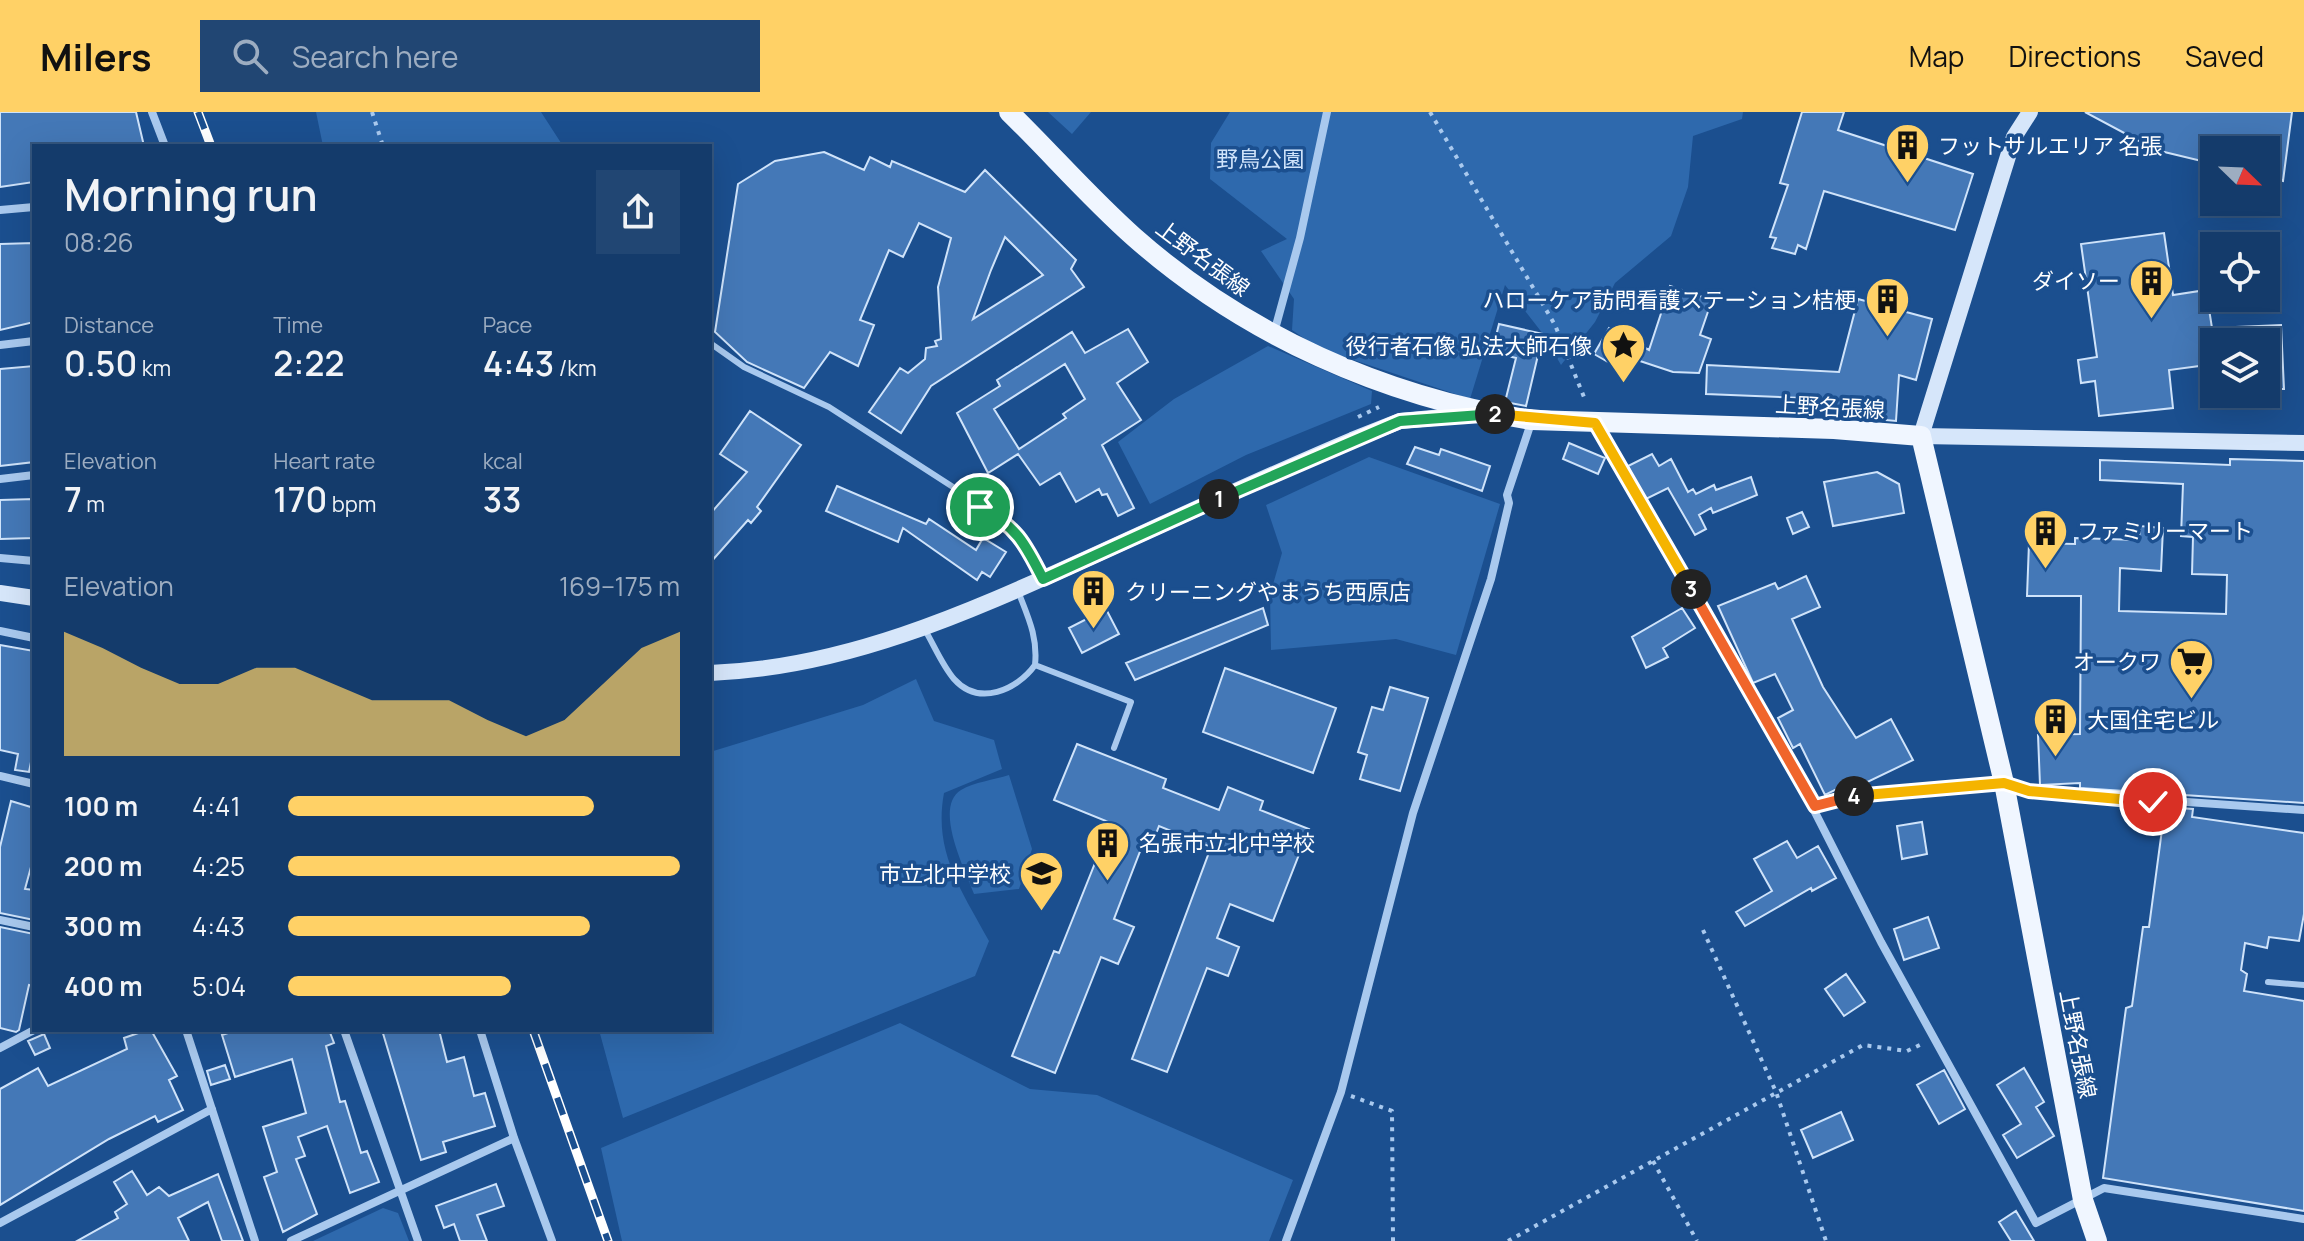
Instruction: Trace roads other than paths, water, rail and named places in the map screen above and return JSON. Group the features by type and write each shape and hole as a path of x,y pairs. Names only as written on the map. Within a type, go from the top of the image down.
{"main road":[{"name":"上野名張線","path":"1009,112 1161,260 1237,314 1376,380 1490,413 1532,420 1834,429 1921,436 2004,783 2083,1200 2097,1241"}],"street":[{"path":"152,112 164,144"},
{"path":"1274,334 1300,238 1327,112"},
{"path":"2030,112 2014,137 1921,436 2304,443"},
{"path":"0,210 32,207"},
{"path":"0,345 32,341"},
{"path":"712,673 843,654 925,630 1018,591 1320,453 1400,421 1490,413"},
{"path":"1286,1241 1341,1092 1413,813 1491,579 1509,503 1507,495 1532,420"},
{"path":"1595,423 1815,806 1881,942 2036,1223 2104,1188 2304,1219"},
{"path":"0,479 32,475"},
{"path":"0,558 32,561"},
{"path":"0,593 32,598"},
{"path":"0,631 32,638"},
{"path":"0,776 32,784"},
{"path":"1815,806 1842,797 2004,783 2029,791 2106,798 2304,810"},
{"path":"0,920 32,927"},
{"path":"0,1048 32,1031"},
{"path":"187,1032 255,1241"},
{"path":"345,1032 418,1241"},
{"path":"481,1032 514,1138 552,1241"},
{"path":"0,1223 212,1109"},
{"path":"291,1241 514,1138"}],"lane":[{"path":"712,344 744,367 829,407 1001,518 1022,537 1043,579"},
{"path":"925,630 954,678 971,690 998,692 1013,687 1035,665 1036,640 1018,591"},
{"path":"1035,665 1131,702 1114,748"},
{"path":"2268,982 2304,985"}],"railway":[{"path":"198,112 210,144"},
{"path":"534,1032 608,1241"}],"place":[{"name":"フットサルエリア 名張","path":"1907,185"},
{"name":"ダイソー","path":"2151,320"},
{"name":"ハローケア訪問看護ステーション桔梗","path":"1887,339"},
{"name":"役行者石像 弘法大師石像","path":"1623,385"},
{"name":"ファミリーマート","path":"2046,570"},
{"name":"クリーニングやまうち西原店","path":"1094,631"},
{"name":"オークワ","path":"2192,701"},
{"name":"大国住宅ビル","path":"2056,759"},
{"name":"名張市立北中学校","path":"1108,882"},
{"name":"市立北中学校","path":"1042,913"}],"park label":[{"name":"野鳥公園","path":"1260,159"}]}
